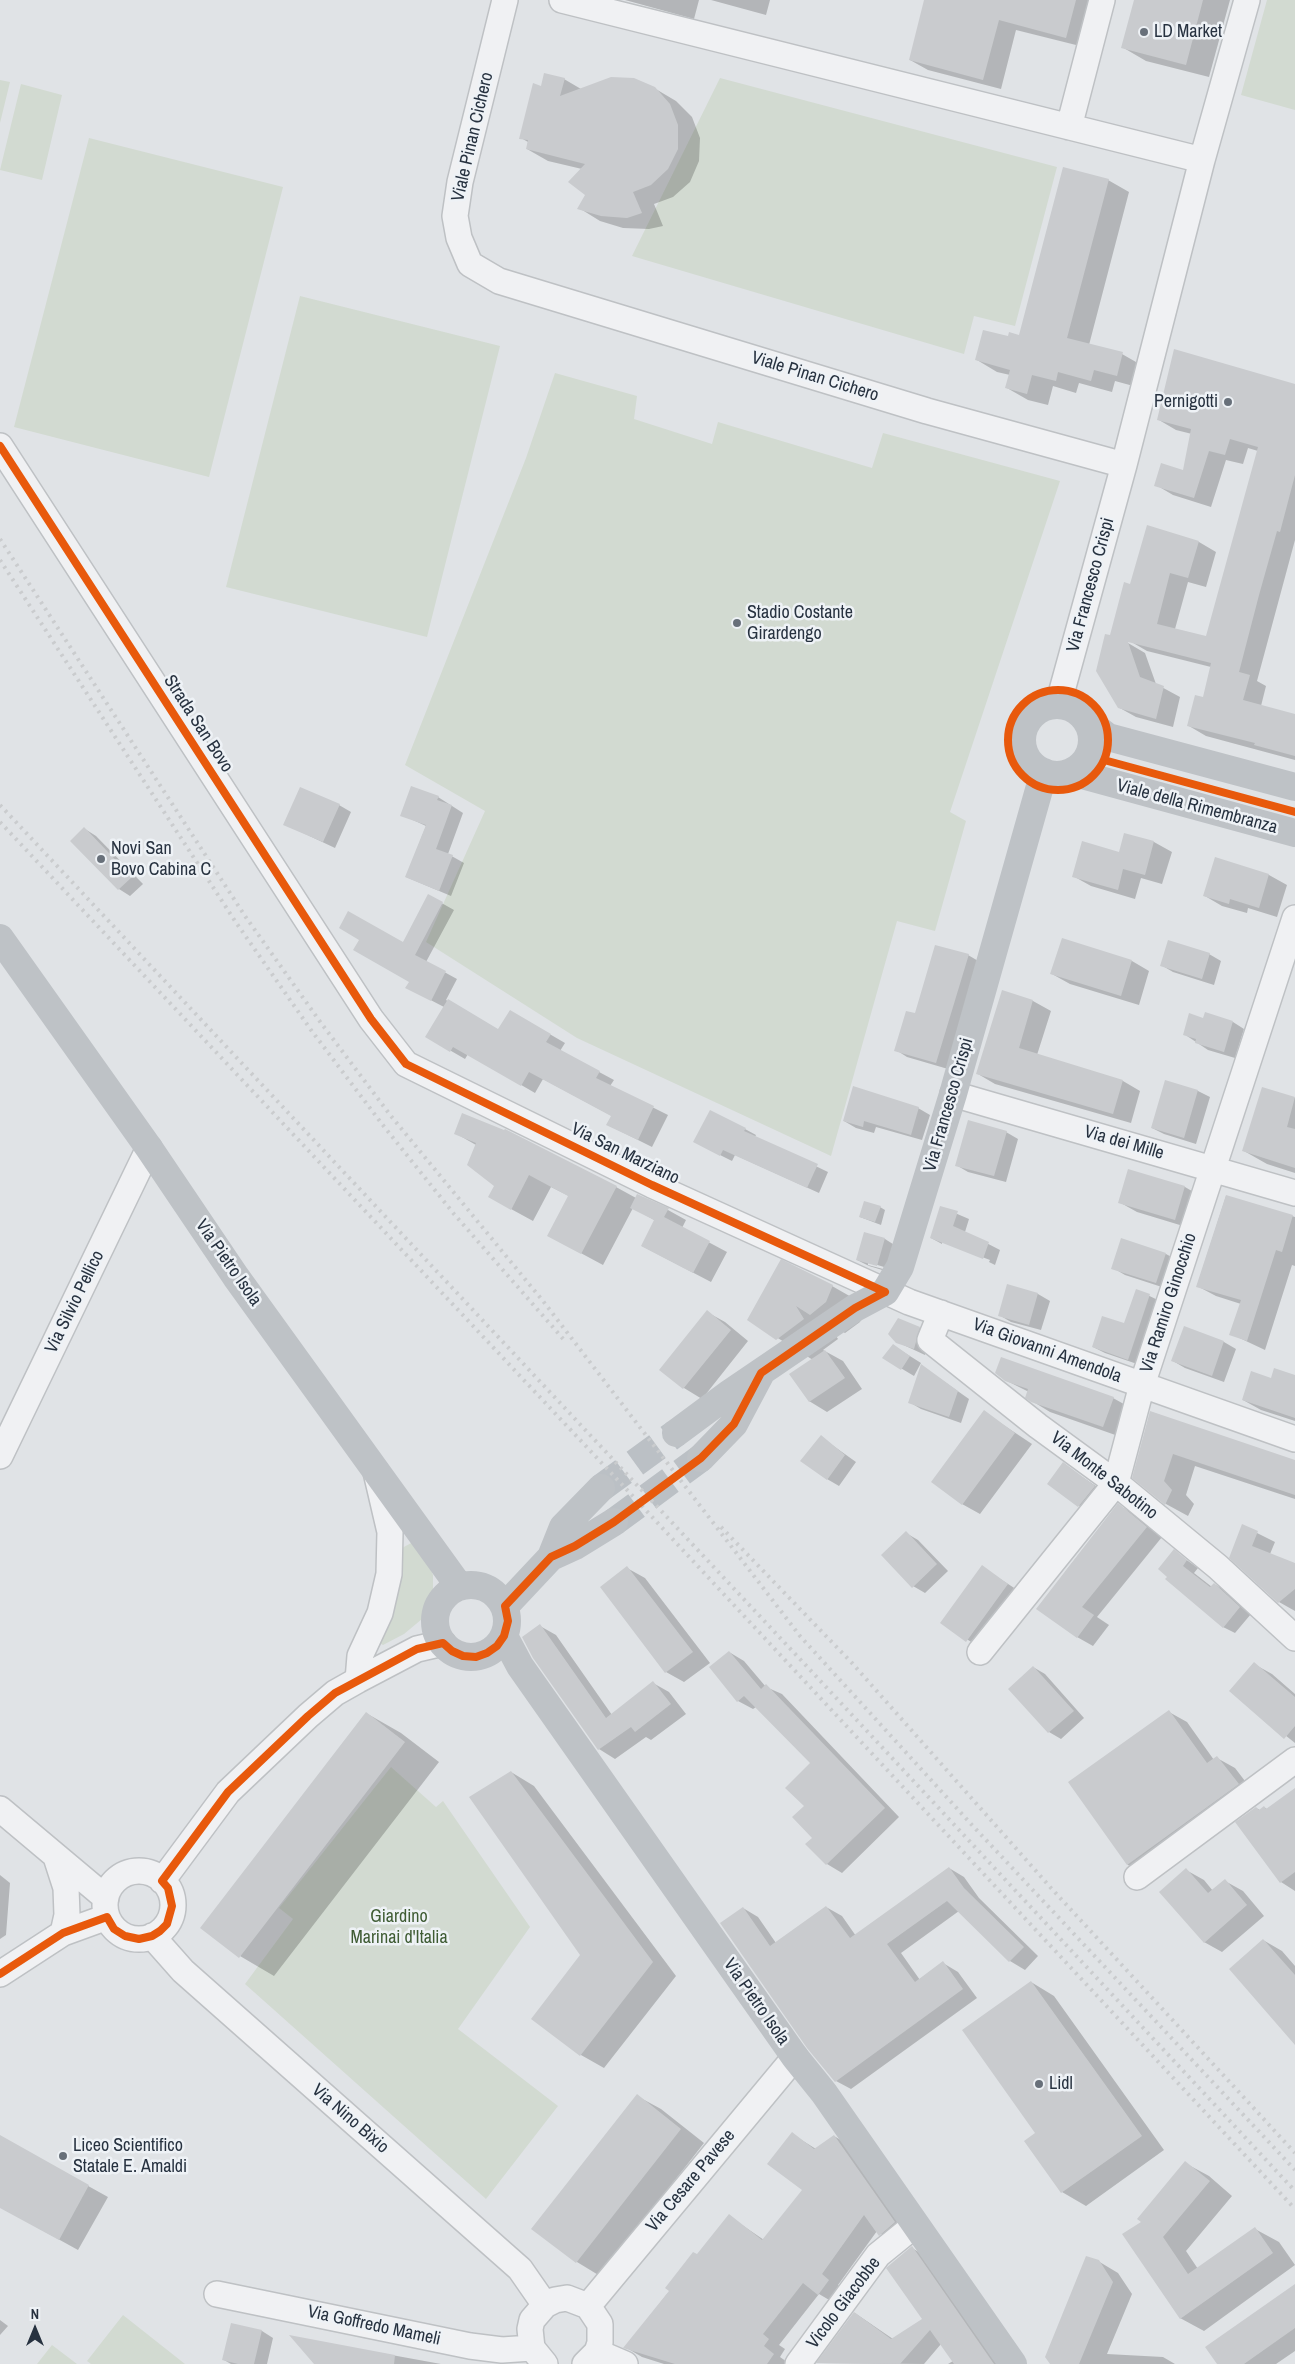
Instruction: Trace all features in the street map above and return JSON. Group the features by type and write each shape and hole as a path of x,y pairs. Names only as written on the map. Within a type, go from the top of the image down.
{"street":[{"name":"Viale Pinan Cichero","path":"505,0 460,182 455,216 459,238 470,264 499,281 927,411 1124,464"},
{"path":"562,0 1202,160"},
{"path":"1069,127 1102,0"},
{"path":"1124,464 1202,160 1247,0"},
{"name":"Strada San Bovo","path":"0,446 371,1019"},
{"name":"Via Francesco Crispi","path":"1058,705 1124,464"},
{"path":"1086,720 1090,729 1091,750 1086,759 1071,772 1053,775 1034,767 1027,759 1023,749 1024,727 1038,711 1048,706 1058,705 1074,710 1108,737 1295,787"},
{"name":"Via Francesco Crispi","path":"885,1292 900,1267 911,1235 1044,772"},
{"name":"Viale della Rimembranza","path":"1071,772 1295,833"},
{"name":"Via Ramiro Ginocchio","path":"980,1652 1116,1483 1142,1385 1295,918"},
{"name":"Via Pietro Isola","path":"0,938 149,1148 236,1277 460,1586"},
{"name":"Via San Marziano","path":"371,1019 406,1064 427,1076 885,1292"},
{"name":"Via dei Mille","path":"953,1094 1295,1193"},
{"name":"Via Silvio Pellico","path":"0,1456 149,1148"},
{"path":"676,1433 855,1308 885,1292"},
{"name":"Via Giovanni Amendola","path":"885,1292 1295,1439"},
{"name":"Via Monte Sabotino","path":"941,1313 930,1340 1038,1426 1116,1483 1218,1568 1295,1638"},
{"path":"701,1458 734,1424 761,1373"},
{"path":"358,1680 360,1656 380,1613 389,1574 390,1532 375,1470"},
{"path":"505,1606 551,1557 563,1527 601,1488"},
{"path":"551,1557 575,1546 614,1522"},
{"path":"473,1584 486,1588 498,1595 505,1606 508,1621 504,1636 492,1650 476,1657 458,1654 443,1643 436,1631 435,1617 439,1604 448,1593 460,1586 473,1584"},
{"name":"Via Pietro Isola","path":"504,1636 525,1674 795,2057 824,2093 1013,2364"},
{"path":"162,1881 228,1792 308,1716 336,1693 358,1680 417,1649 443,1643"},
{"path":"1137,1877 1295,1760"},
{"path":"0,1809 56,1857 106,1908 114,1928 125,1936 139,1939 152,1936 160,1931 171,1916 171,1897 162,1881 152,1874 129,1873 118,1878 110,1887 106,1908 63,1933 0,1974"},
{"path":"56,1857 66,1888 67,1914 63,1933"},
{"name":"Via Nino Bixio","path":"152,1936 183,1972 520,2269 545,2305"},
{"name":"Via Cesare Pavese","path":"588,2306 795,2057"},
{"name":"Vicolo Giacobbe","path":"798,2364 878,2255 915,2225"},
{"name":"Via Goffredo Mameli","path":"217,2294 470,2346 539,2356"},
{"path":"539,2356 530,2329 538,2311 555,2300 567,2298 588,2306 600,2324 600,2343 592,2359 625,2364"}],"green space":[{"path":"1267,0 1295,0 1295,110 1241,95"},
{"path":"720,78 1057,167 1015,326 974,316 964,354 632,256"},
{"path":"0,80 10,82 0,123"},
{"path":"21,84 62,95 42,180 0,170"},
{"path":"89,138 283,187 209,477 14,427"},
{"path":"300,296 500,346 427,637 226,587"},
{"name":"Stadio Costante Girardengo","path":"555,373 637,396 634,419 712,444 718,422 872,468 883,433 1060,481 950,812 966,821 935,931 897,921 831,1156 577,1038 426,942 485,811 405,765 526,458"},
{"path":"415,1541 425,1555 433,1575 433,1590 422,1619 404,1634 383,1645 377,1642 402,1548"},
{"name":"Giardino Marinai d'Italia","path":"391,1767 436,1807 443,1801 530,1927 458,2029 558,2106 486,2199 245,1984 293,1919 279,1908"},
{"path":"123,2315 185,2364 91,2364 87,2361"},
{"path":"52,2345 77,2364 37,2364"}],"building":[{"path":"924,0 1076,0 1066,38 999,20 983,80 909,60"},
{"path":"1134,0 1203,0 1186,65 1121,48"},
{"path":"544,73 565,78 560,96 611,77 634,78 655,87 670,104 678,125 678,149 668,169 651,185 633,192 642,213 627,218 601,216 577,209 585,195 568,182 585,164 526,149 528,140 519,139 533,83 541,86"},
{"path":"1063,167 1109,179 1067,338 1123,352 1117,376 1094,370 1091,381 1058,372 1056,381 1032,375 1027,394 1005,388 1010,370 975,360 983,330 1008,336 1009,332 1019,335"},
{"path":"1174,349 1295,384 1295,475 1280,532 1277,531 1239,672 1250,675 1243,700 1295,714 1295,756 1254,745 1255,743 1187,726 1195,695 1203,697 1211,663 1128,642 1140,677 1164,686 1156,719 1118,708 1096,671 1105,634 1110,635 1124,582 1130,584 1147,525 1199,541 1188,578 1170,573 1157,624 1206,636 1258,447 1230,439 1225,455 1209,451 1194,498 1154,486 1161,463 1183,470 1191,429 1157,420"},
{"path":"411,786 439,796 437,800 452,805 436,849 453,855 439,891 405,877 426,825 400,816"},
{"path":"300,787 340,804 323,842 283,825"},
{"name":"Novi San Bovo Cabina C","path":"84,827 132,877 118,890 70,841"},
{"path":"1124,833 1154,841 1145,875 1123,869 1118,890 1072,877 1082,841 1119,852"},
{"path":"1215,857 1269,874 1259,908 1230,899 1229,904 1203,896"},
{"path":"428,894 443,902 415,955 446,971 431,1001 405,988 409,982 353,950 359,940 339,928 348,911 403,942"},
{"path":"1062,938 1132,960 1121,996 1050,974"},
{"path":"1168,940 1210,953 1202,979 1160,966"},
{"path":"935,945 969,954 936,1063 894,1051 906,1011 915,1013"},
{"path":"1002,990 1033,1000 1019,1048 1123,1080 1113,1114 976,1074"},
{"path":"448,999 498,1029 510,1010 551,1034 546,1042 600,1071 596,1078 654,1106 638,1140 606,1125 611,1116 529,1072 521,1086 453,1047 450,1052 425,1037"},
{"path":"1205,1012 1233,1021 1224,1052 1195,1043 1196,1039 1183,1035 1189,1013 1203,1018"},
{"path":"1165,1080 1198,1090 1184,1138 1151,1128"},
{"path":"853,1086 919,1107 911,1135 864,1121 863,1127 843,1121"},
{"path":"1262,1087 1295,1097 1287,1127 1295,1129 1295,1168 1242,1151"},
{"path":"710,1110 746,1128 744,1131 818,1164 807,1188 723,1150 720,1156 693,1142"},
{"path":"462,1113 505,1129 617,1186 581,1254 547,1236 568,1196 529,1175 511,1210 488,1197 494,1186 467,1165 476,1143 454,1134"},
{"path":"968,1120 1007,1131 994,1176 955,1166"},
{"path":"1128,1169 1185,1186 1175,1220 1118,1203"},
{"path":"637,1194 669,1208 664,1217 710,1241 693,1273 641,1246 654,1220 630,1208"},
{"path":"1226,1195 1293,1215 1282,1252 1276,1250 1247,1341 1229,1335 1241,1300 1196,1287"},
{"path":"864,1201 881,1206 875,1222 859,1217"},
{"path":"940,1206 958,1211 953,1226 989,1242 983,1259 930,1238"},
{"path":"864,1232 885,1238 877,1266 856,1260"},
{"path":"1121,1238 1166,1253 1156,1283 1111,1269"},
{"path":"781,1259 833,1285 826,1302 810,1315 796,1306 804,1319 776,1340 747,1320"},
{"path":"1007,1284 1038,1293 1029,1325 998,1316"},
{"path":"1136,1289 1150,1294 1128,1360 1092,1347 1102,1316 1124,1323"},
{"path":"707,1310 731,1330 683,1389 659,1370"},
{"path":"898,1318 920,1327 914,1349 896,1343 888,1334"},
{"path":"1184,1326 1224,1341 1212,1376 1171,1361"},
{"path":"893,1344 910,1356 901,1370 882,1358"},
{"path":"825,1350 845,1378 809,1402 789,1374"},
{"path":"1001,1357 1114,1397 1103,1427 1031,1402 1025,1398 1028,1389 1005,1381 995,1373"},
{"path":"921,1364 958,1391 949,1417 908,1403"},
{"path":"1274,1368 1295,1375 1295,1418 1242,1400 1251,1371 1271,1378"},
{"path":"984,1410 1015,1433 962,1505 931,1482"},
{"path":"1150,1411 1295,1460 1295,1495 1173,1454 1164,1481 1172,1490 1165,1505 1132,1478"},
{"path":"821,1435 845,1455 827,1480 800,1461"},
{"path":"1063,1462 1095,1486 1078,1507 1047,1484"},
{"path":"1118,1503 1147,1527 1082,1607 1094,1615 1077,1638 1036,1609"},
{"path":"1242,1524 1258,1531 1252,1546 1295,1563 1295,1589 1278,1603 1229,1558"},
{"path":"906,1531 937,1564 912,1588 881,1555"},
{"path":"1174,1549 1187,1560 1183,1566 1210,1587 1214,1583 1240,1607 1223,1628 1165,1579 1167,1577 1158,1569"},
{"path":"982,1565 1008,1584 966,1642 940,1623"},
{"path":"627,1566 693,1652 665,1673 600,1587"},
{"path":"540,1624 606,1718 653,1681 671,1704 635,1732 631,1727 598,1750 533,1658 522,1637"},
{"path":"729,1651 761,1689 766,1684 885,1808 826,1865 805,1844 812,1838 792,1817 804,1806 785,1788 810,1763 744,1696 737,1702 709,1667"},
{"path":"1254,1662 1295,1697 1295,1726 1284,1739 1229,1691"},
{"path":"1033,1666 1074,1711 1048,1733 1008,1689"},
{"path":"1169,1710 1207,1763 1217,1756 1239,1784 1127,1865 1068,1782"},
{"path":"366,1712 405,1742 239,1958 200,1928"},
{"path":"511,1771 653,1962 580,2056 531,2019 580,1955 469,1797"},
{"path":"1295,1788 1295,1872 1280,1883 1235,1822 1256,1807 1259,1810 1264,1806 1266,1809"},
{"path":"949,1867 964,1888 1024,1947 1009,1962 947,1901 887,1944 915,1982 943,1961 963,1989 835,2082 807,2048 720,1923 743,1907 770,1946 826,1906 850,1938"},
{"path":"1186,1868 1208,1893 1225,1879 1247,1905 1204,1943 1159,1892"},
{"path":"1263,1939 1295,1975 1295,2045 1229,1969"},
{"path":"1031,1981 1142,2136 1061,2193 1024,2141 1035,2133 962,2030"},
{"path":"637,2094 681,2129 576,2263 531,2229"},
{"path":"792,2132 814,2149 834,2135 895,2222 879,2236 864,2215 822,2274 829,2280 818,2295 803,2283 763,2334 769,2339 764,2346 774,2354 767,2364 675,2364 623,2348 669,2291 665,2288 693,2252 697,2254 729,2214 762,2240 802,2190 767,2164"},
{"path":"0,2135 89,2185 59,2240 0,2208"},
{"path":"1185,2161 1210,2181 1163,2237 1188,2274 1255,2227 1273,2253 1180,2319 1122,2234 1141,2222 1137,2219"},
{"path":"912,2246 994,2364 954,2364 930,2330 900,2364 816,2363 854,2312 891,2339 922,2319 886,2268"},
{"path":"1086,2256 1099,2260 1113,2282 1079,2364 1050,2364 1045,2357"},
{"path":"1295,2284 1295,2328 1244,2364 1217,2364 1205,2347"},
{"path":"231,2323 262,2330 254,2364 238,2364 222,2360"},
{"path":"289,2335 395,2355 394,2364 314,2364"}],"tunnel":[{"path":"601,1488 676,1433"},
{"path":"614,1522 701,1458"}],"railway":[{"path":"0,539 245,916 321,1023 391,1116 543,1301 800,1636 972,1825 1295,2170"},
{"path":"0,560 235,921 311,1030 382,1124 454,1214 565,1341"},
{"path":"0,805 1295,2191"},
{"path":"0,822 628,1491 1295,2209"},
{"path":"721,1527 852,1663 1051,1888 1295,2153"}],"cycle path":[{"path":"0,446 371,1019 406,1064 652,1185 885,1292"},
{"path":"1058,690 1068,691 1086,698 1100,712 1107,730 1108,740 1107,750 1100,768 1086,782 1068,789 1058,790 1048,789 1030,782 1016,768 1009,750 1008,740 1009,730 1016,712 1030,698 1048,691 1058,690"},
{"path":"1104,760 1295,812"},
{"path":"0,1974 63,1933 107,1917 114,1929 125,1936 139,1939 152,1936 160,1931 167,1924 172,1906 168,1888 162,1881 228,1792 308,1716 335,1693 417,1649 443,1643 452,1651 463,1656 476,1657 487,1653 497,1646 504,1636 508,1621 505,1606 551,1557 575,1546 614,1522 701,1458 734,1424 761,1373 855,1308 885,1292"}],"place":[{"name":"LD Market","path":"1144,32"},
{"name":"Pernigotti","path":"1228,402"},
{"name":"Stadio Costante Girardengo","path":"737,623"},
{"name":"Novi San Bovo Cabina C","path":"101,859"},
{"name":"Lidl","path":"1039,2084"},
{"name":"Liceo Scientifico Statale E. Amaldi","path":"63,2156"}]}
